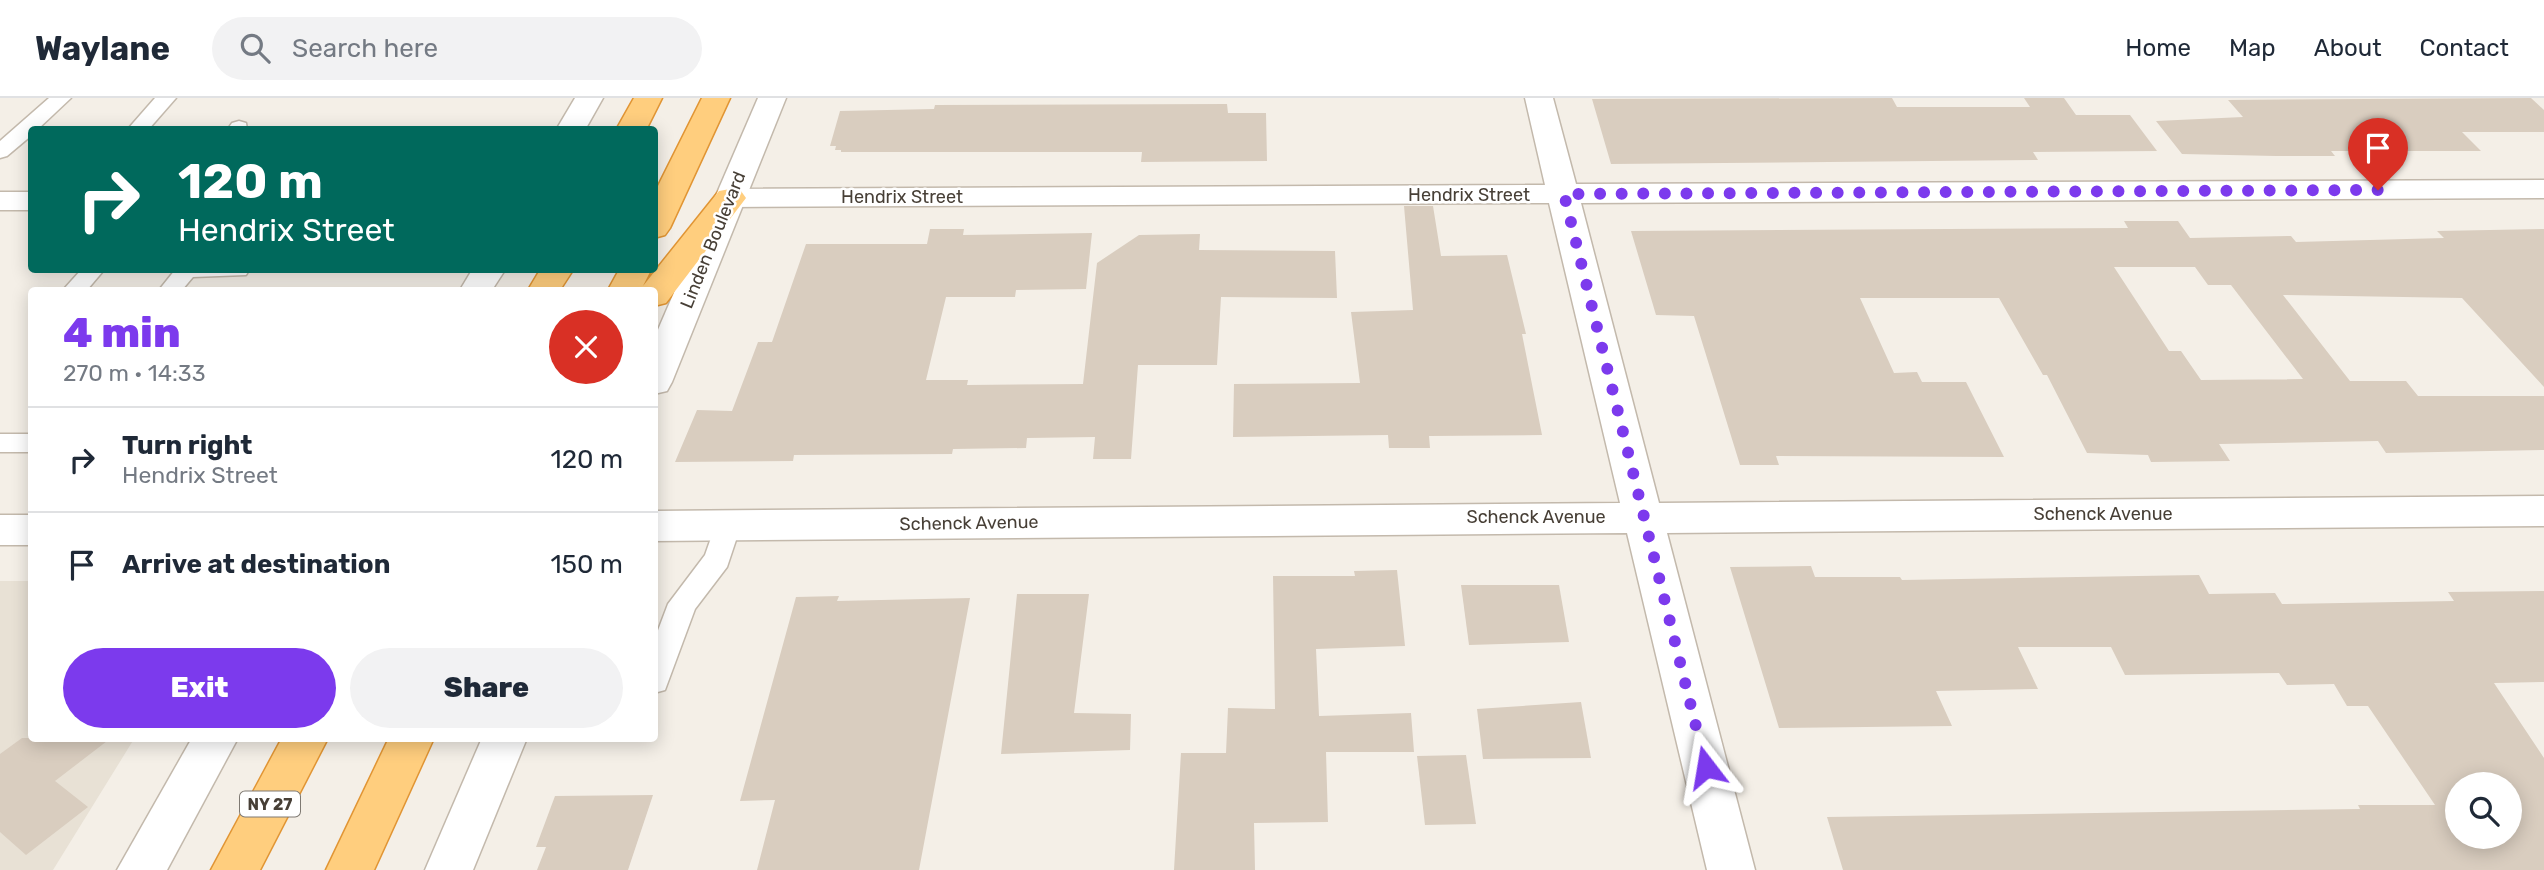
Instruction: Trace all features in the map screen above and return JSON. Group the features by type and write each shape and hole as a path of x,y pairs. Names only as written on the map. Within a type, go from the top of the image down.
{"highway":[{"path":"633,126 648,98"},
{"path":"658,220 716,98"},
{"path":"658,290 730,198"},
{"name":"NY 27","path":"235,870 304,742"},
{"path":"350,870 410,742"}],"street":[{"path":"572,126 589,98"},
{"name":"Linden Boulevard","path":"658,372 772,98"},
{"path":"1539,98 1731,870"},
{"name":"Hendrix Street","path":"730,198 2544,189"},
{"path":"0,201 28,201"},
{"name":"Schenck Avenue","path":"658,526 2544,511"},
{"path":"0,530 28,530"},
{"path":"141,870 214,742"},
{"path":"449,870 503,742"}],"lane":[{"path":"29,126 61,98"},
{"path":"140,126 166,98"},
{"path":"0,152 28,127"},
{"path":"77,287 90,273"},
{"path":"173,287 184,273"},
{"path":"0,443 28,443"},
{"path":"658,672 682,604 717,559 728,525"}],"shaded area":[{"path":"0,581 28,581 28,742 132,742 53,870 0,870"}],"building":[{"path":"1892,98 1897,107 2030,107 2024,98 2064,98 2076,115 2130,115 2157,151 2033,152 2038,160 1611,164 1592,99"},
{"path":"2531,98 2544,110 2544,132 2462,132 2481,151 2331,151 2335,156 2182,154 2156,121 2243,117 2228,100"},
{"path":"1227,104 1228,113 1266,113 1267,161 1141,162 1142,152 841,152 835,150 836,146 830,146 840,111 934,109 935,105"},
{"path":"1404,206 1433,206 1441,256 1507,255 1526,334 1522,334 1542,435 1429,436 1430,448 1389,448 1388,435 1233,437 1234,384 1360,383 1351,312 1413,310"},
{"path":"2124,221 2178,221 2190,238 2291,236 2296,242 2444,238 2437,231 2544,229 2544,387 2462,298 2283,295 2350,381 2406,381 2418,396 2544,396 2544,450 2386,453 2378,441 2219,444 2230,461 2151,462 2148,455 2087,453 2047,375 2043,375 1999,298 1860,298 1894,373 1917,372 1922,382 1966,382 2004,457 1776,456 1779,465 1740,465 1694,316 1656,315 1631,231 2128,228","holes":["2114,267 2195,267 2208,285 2231,285 2303,379 2201,380 2181,351 2169,351"]},
{"path":"930,229 964,229 963,235 1092,233 1086,289 1016,290 1015,297 946,297 926,380 968,380 967,385 1083,384 1097,263 1139,235 1200,234 1199,250 1335,251 1337,298 1221,297 1217,365 1138,365 1131,459 1093,459 1095,437 1027,438 1026,448 953,449 952,454 794,455 793,461 675,462 697,410 732,411 758,342 772,342 806,244 927,244"},
{"path":"1811,566 1815,577 1900,577 1902,580 2199,575 2209,594 2275,593 2282,604 2454,601 2448,592 2544,591 2544,682 2494,683 2544,758 2544,870 1843,870 1827,817 2360,809 2358,805 2435,805 2368,706 2347,706 2334,684 2287,685 2279,673 2125,675 2111,647 2018,647 2038,689 1936,691 1952,726 1779,728 1730,567"},
{"path":"1397,570 1405,646 1316,649 1319,716 1411,713 1414,752 1326,752 1328,822 1254,823 1255,870 1174,870 1181,753 1226,753 1228,708 1275,709 1273,576 1355,576 1354,571"},
{"path":"1461,585 1559,585 1569,642 1469,645"},
{"path":"1017,594 1089,594 1074,713 1131,714 1130,750 1001,754"},
{"path":"839,596 837,601 970,598 919,870 757,870 775,800 740,801 796,597"},
{"path":"1581,702 1591,758 1483,759 1477,709"},
{"path":"22,738 28,738 28,742 106,742 55,781 88,807 26,855 0,832 0,754"},
{"path":"1466,755 1476,824 1425,825 1417,756"},
{"path":"653,795 628,870 537,870 546,847 536,847 555,796"}],"route":[{"path":"1706,767 1564,194 2378,190"}]}
